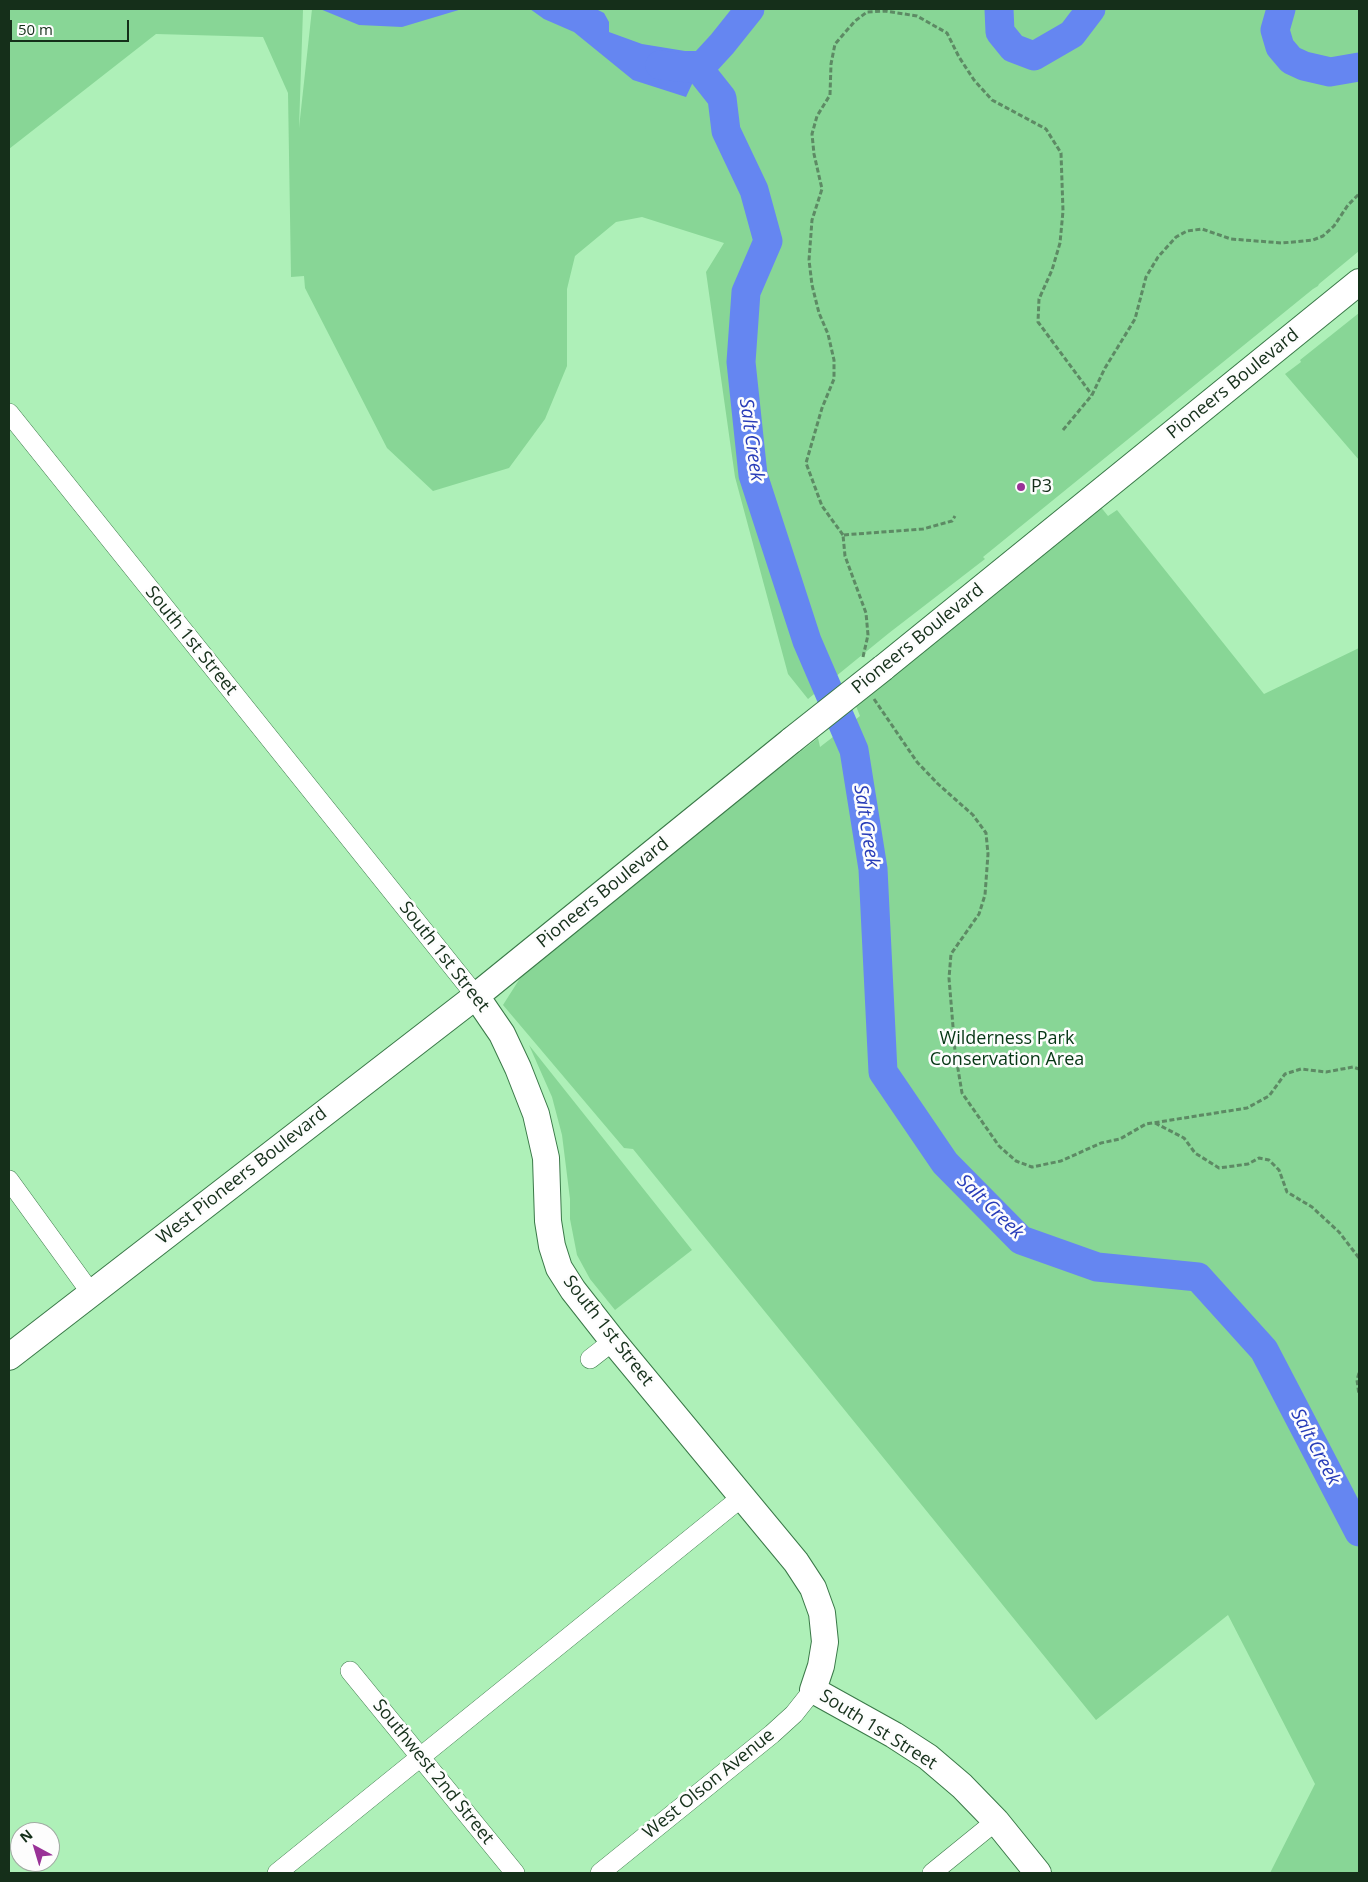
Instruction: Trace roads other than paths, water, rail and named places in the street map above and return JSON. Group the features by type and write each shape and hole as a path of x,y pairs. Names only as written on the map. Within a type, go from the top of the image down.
{"main road":[{"name":"Pioneers Boulevard","path":"476,996 792,740 873,664 1359,282"},
{"name":"West Pioneers Boulevard","path":"9,1358 476,996"},
{"name":"South 1st Street","path":"476,996 502,1034 536,1114 546,1158 548,1221 552,1246 559,1268 573,1290 614,1341 796,1562 813,1588 822,1614 825,1642 814,1690 894,1735 928,1757 962,1786 996,1821 1038,1873"}],"street":[{"name":"South 1st Street","path":"9,412 476,996"},
{"path":"9,1180 91,1293"},
{"path":"590,1359 614,1341"},
{"path":"277,1873 742,1497"},
{"name":"Southwest 2nd Street","path":"350,1671 515,1873"},
{"name":"West Olson Avenue","path":"600,1873 772,1734 794,1714 814,1690"},
{"path":"932,1873 996,1821"}],"water":[{"path":"320,9 462,9 402,27 359,25"},
{"path":"530,9 596,9 604,13 609,22 609,32 642,44 685,51 700,51 699,69 686,97 633,80 574,32 544,19"}],"waterway":[{"path":"699,69 750,9"},
{"path":"999,9 1000,32 1013,48 1034,56 1072,34 1091,9"},
{"path":"1281,9 1275,30 1280,47 1291,60 1304,66 1330,72 1359,67"},
{"name":"Salt Creek","path":"660,65 699,69 722,98 726,131 754,190 768,241 746,292 741,362 753,475 807,641 854,750 873,869 883,1072 945,1163 1021,1240 1097,1267 1198,1277 1264,1350 1359,1532"}],"place":[{"name":"P3","path":"1021,487"}],"park label":[{"name":"Wilderness Park Conservation Area","path":"1007,1049"}]}
